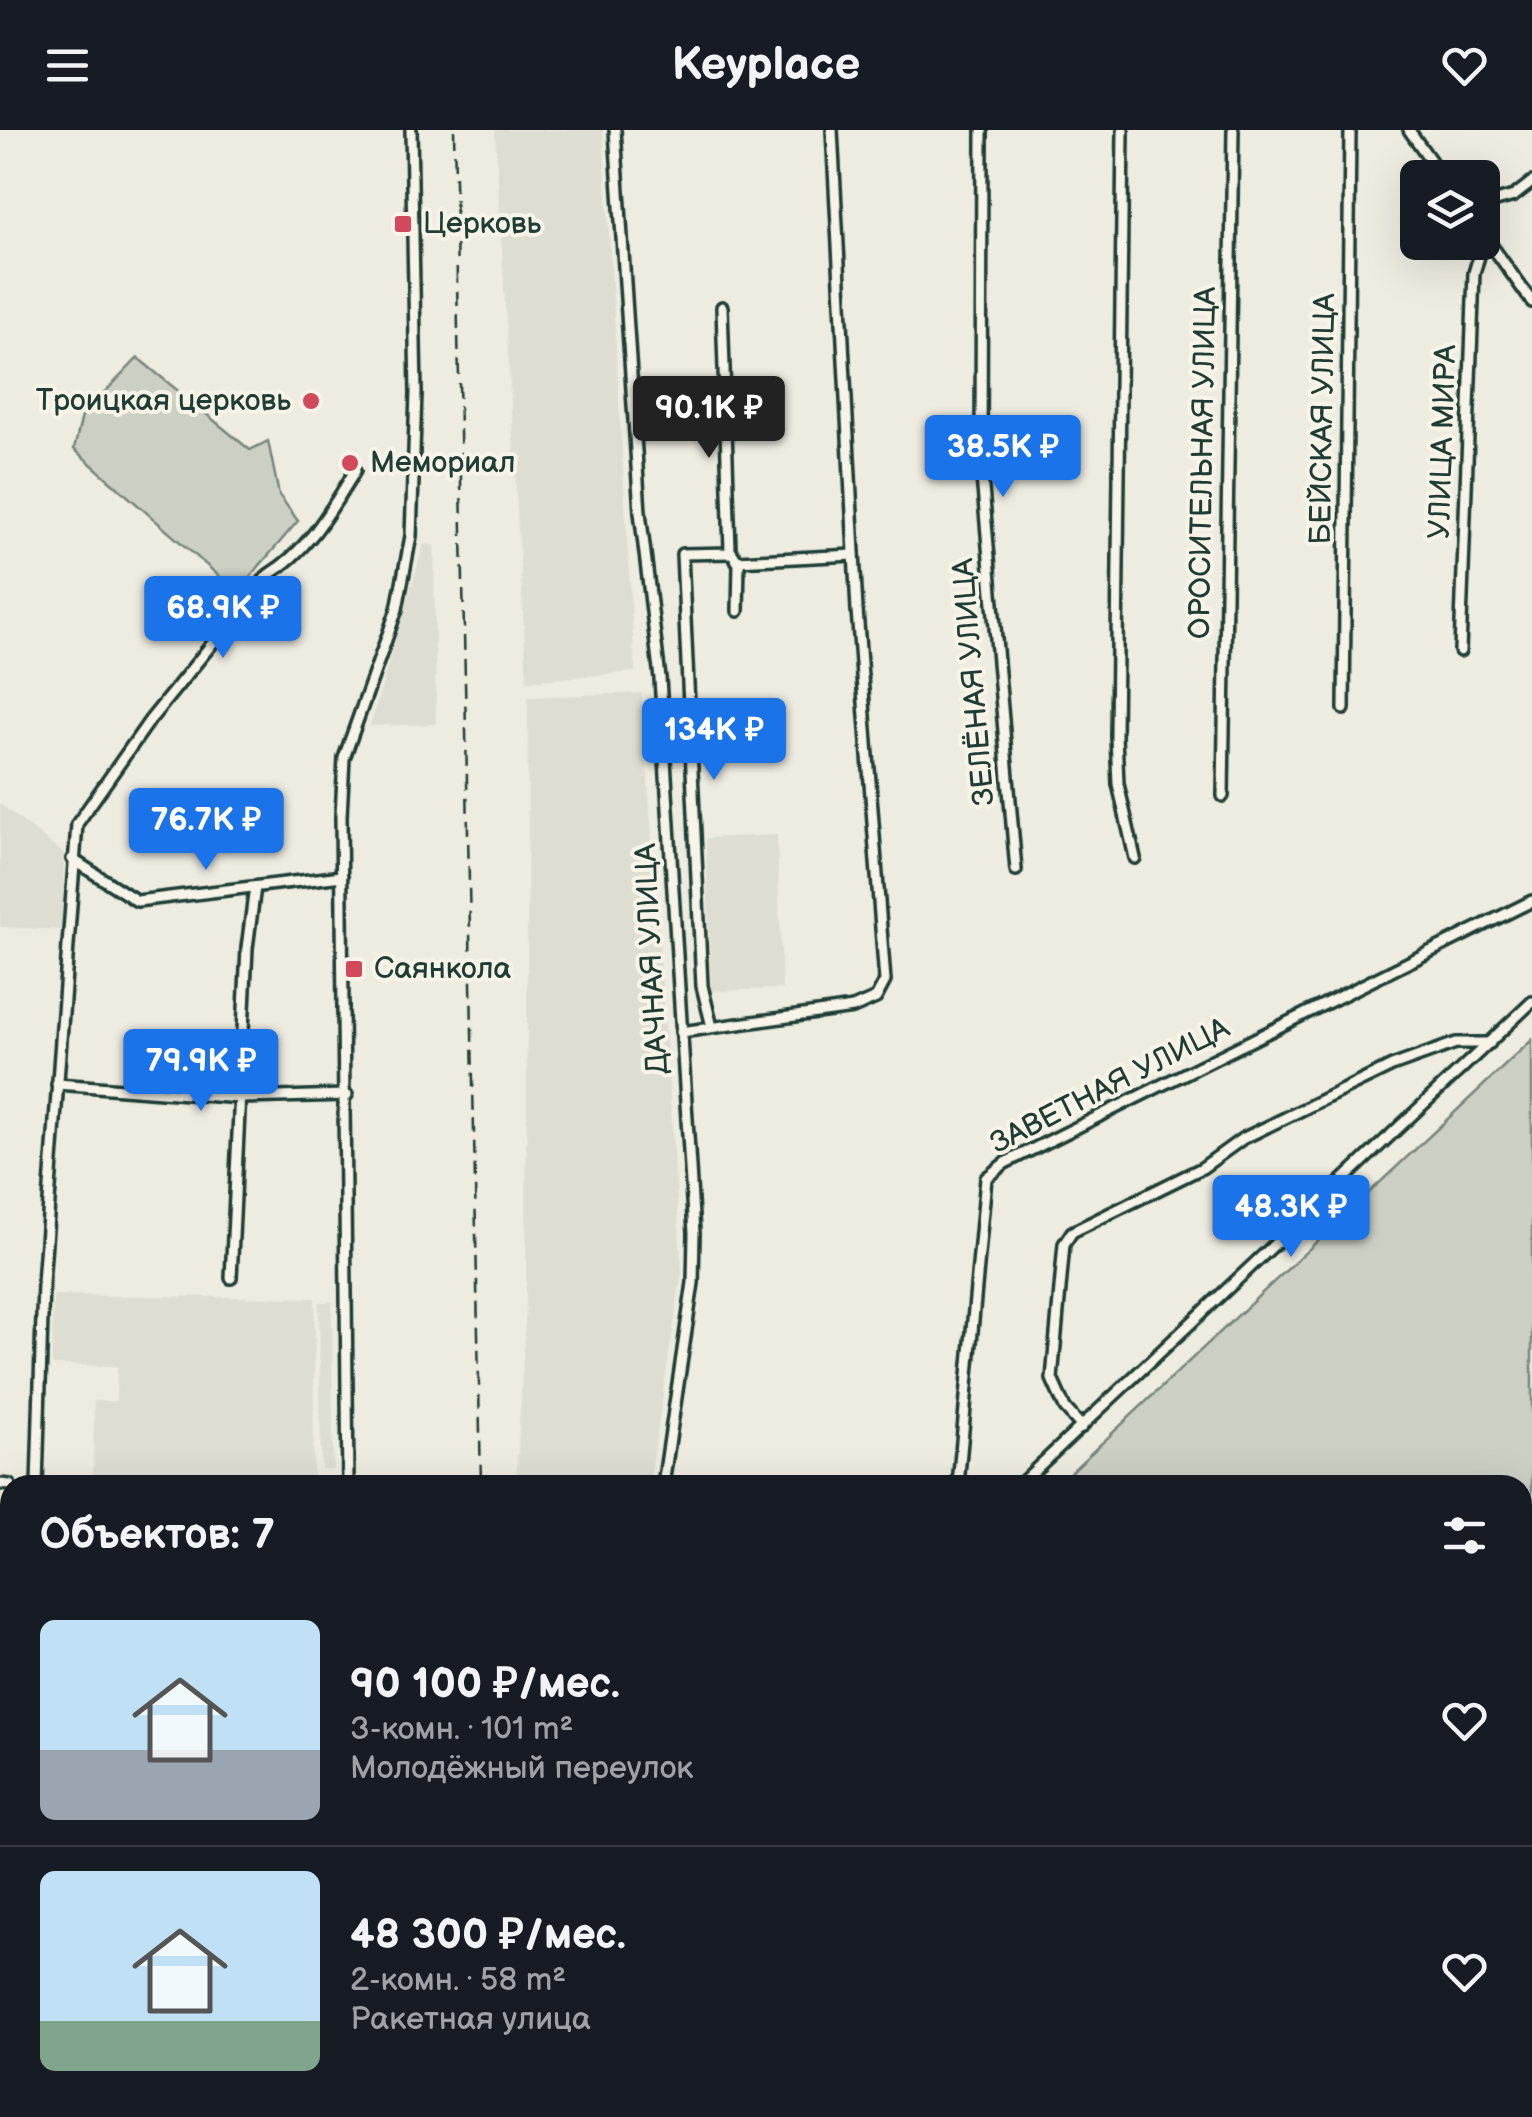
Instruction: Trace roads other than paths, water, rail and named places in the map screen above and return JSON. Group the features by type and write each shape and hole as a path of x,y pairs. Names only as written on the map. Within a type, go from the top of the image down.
{"street":[{"path":"347,1475 344,758 397,610 411,536 416,393 411,130"},
{"name":"ДАЧНАЯ УЛИЦА","path":"614,130 640,512 660,678 692,1283 664,1475"},
{"path":"681,1032 853,1008 876,998 885,981 854,555 832,130"},
{"name":"ЗЕЛЁНАЯ УЛИЦА","path":"982,130 981,464 1016,870"},
{"path":"1124,130 1116,736 1118,784 1135,858"},
{"name":"ОРОСИТЕЛЬНАЯ УЛИЦА","path":"1222,796 1234,130"},
{"name":"БЕЙСКАЯ УЛИЦА","path":"1344,709 1350,130"},
{"path":"1409,130 1430,160"},
{"path":"1500,200 1514,196 1532,182"},
{"path":"1500,257 1532,302"},
{"name":"УЛИЦА МИРА","path":"1460,651 1477,260"},
{"path":"722,307 738,612"},
{"path":"37,1475 43,1282 72,854 88,805 150,720 268,575 291,561 320,528 355,471"},
{"path":"712,1028 702,986 682,554 854,555"},
{"path":"72,854 137,901 342,876"},
{"path":"231,1278 255,887"},
{"name":"ЗАВЕТНАЯ УЛИЦА","path":"959,1475 986,1178 1005,1163 1532,901"},
{"path":"1030,1475 1532,1002"},
{"path":"1082,1427 1066,1408 1052,1379 1064,1244 1072,1232 1188,1175 1275,1122 1392,1066 1456,1043 1490,1043"},
{"path":"57,1084 241,1098 346,1095"}],"railway":[{"path":"454,130 481,1475"}],"place":[{"name":"Церковь","path":"403,224"},
{"name":"Троицкая церковь","path":"311,401"},
{"name":"Мемориал","path":"350,463"},
{"name":"Саянкола","path":"354,969"}]}
